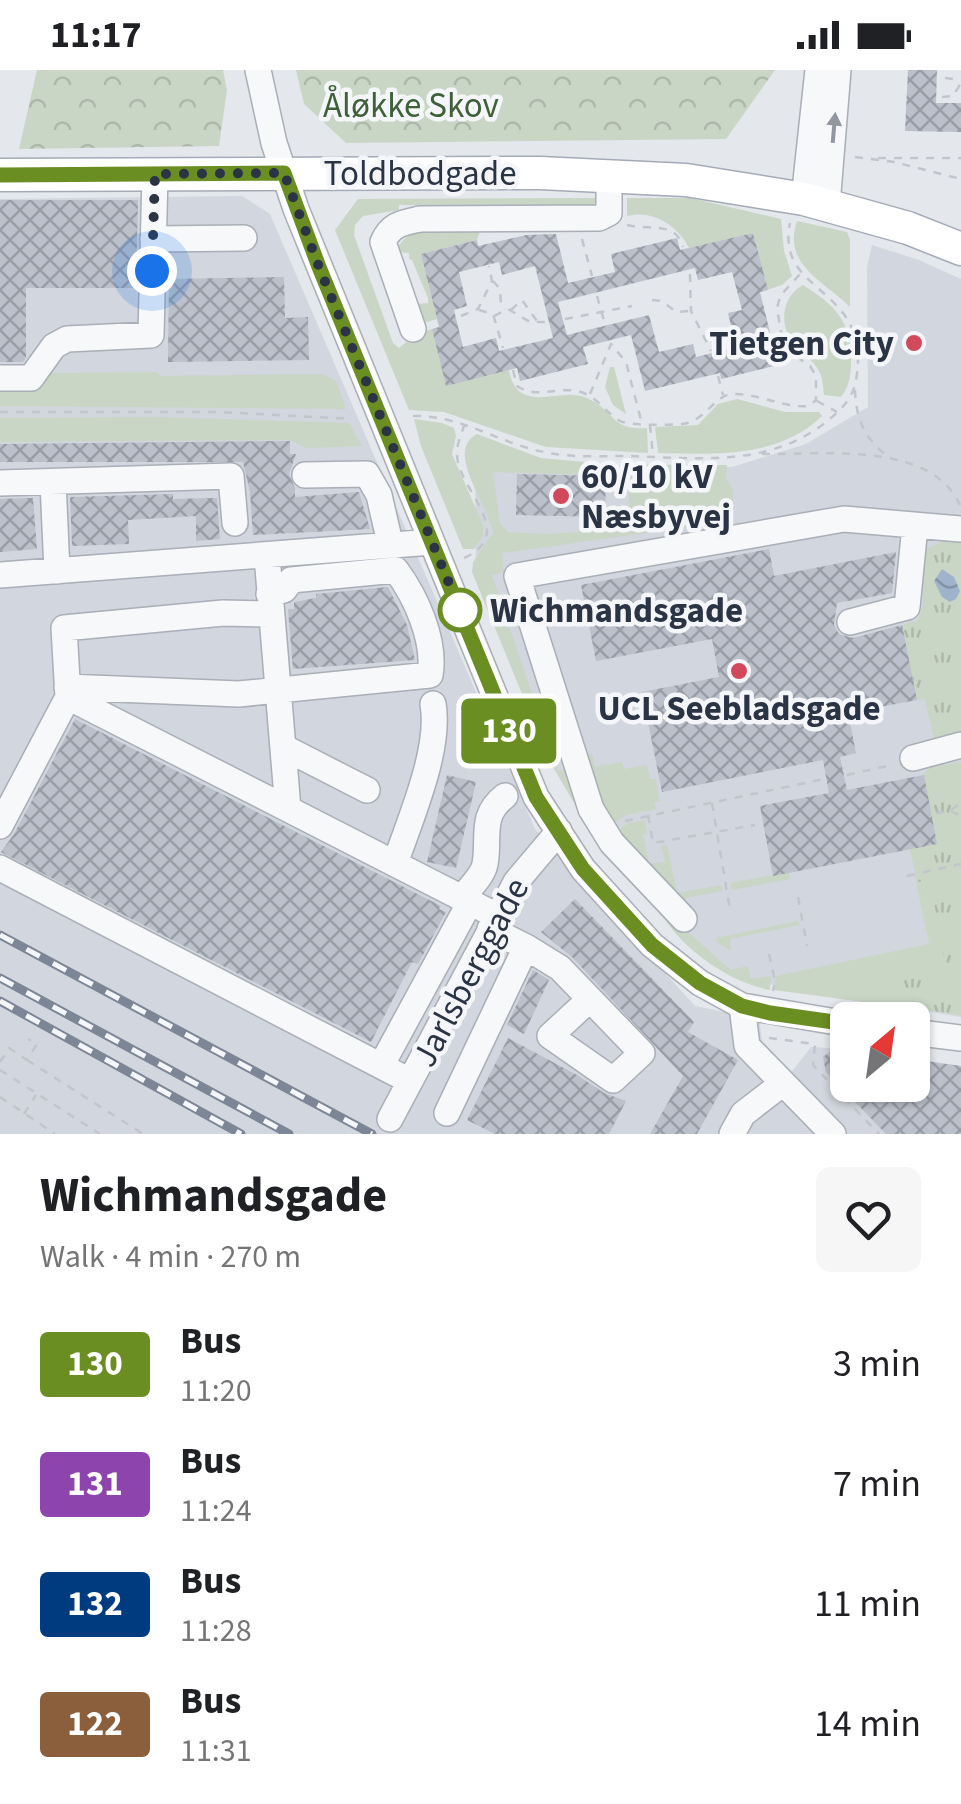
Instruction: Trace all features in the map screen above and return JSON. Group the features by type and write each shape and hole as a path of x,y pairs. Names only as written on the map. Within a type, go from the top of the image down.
{"main road":[{"name":"Toldbodgade","path":"540,173 688,162 740,166 961,249"},
{"name":"Toldbodgade","path":"0,175 540,173 686,180 916,210 961,229"}],"street":[{"path":"258,70 274,142 319,267 536,797 583,869 652,945 700,983 742,1006 830,1021"},
{"path":"813,194 818,70"},
{"path":"813,194 838,70"},
{"path":"0,378 31,378 54,346 67,340 150,335 155,174"},
{"path":"413,329 383,242 388,230 420,219 599,218 609,213 609,176"},
{"path":"154,238 244,238"},
{"path":"304,475 366,474 379,495 390,543"},
{"path":"0,484 231,476 235,523"},
{"path":"52,482 58,571"},
{"path":"684,919 606,834 591,809 517,576 844,519 961,529"},
{"path":"850,622 908,607 915,526"},
{"path":"0,575 390,543 437,554"},
{"path":"266,556 288,809"},
{"path":"0,826 68,692 64,628 270,604 291,580 396,570 414,594 432,661 430,675 278,692 68,692"},
{"path":"68,692 466,900 560,968 590,999"},
{"path":"396,864 427,763 435,717 433,704"},
{"path":"913,758 961,745"},
{"path":"282,747 367,790"},
{"path":"381,1066 485,868 485,826 496,804 505,796"},
{"name":"Jarlsberggade","path":"390,1119 516,882 558,832"},
{"path":"0,868 410,1082"},
{"path":"446,1113 526,946"},
{"path":"742,1006 747,1046 833,1134"},
{"path":"930,1034 961,1038"},
{"path":"737,1133 743,1114 783,1083"}],"path":[{"path":"942,97 953,96 961,82 945,78"},
{"path":"961,158 866,158 961,179"},
{"path":"813,194 788,243 793,262 801,274 835,300 853,325 856,406 864,433 893,460"},
{"path":"609,213 642,229 669,228 680,236 683,248"},
{"path":"576,218 592,276"},
{"path":"489,266 492,281 500,289 501,304 530,322 546,322"},
{"path":"690,274 691,310 710,351"},
{"path":"513,370 517,386 534,394 572,390 590,395 619,420 642,424 681,424 701,418 723,396 733,394 809,406 816,400 816,376 810,366 791,353 782,338 776,309 780,296 801,274"},
{"path":"478,310 492,281"},
{"path":"597,296 605,324"},
{"path":"460,316 478,310 494,316 522,300 538,322"},
{"path":"652,300 662,301 676,312 691,310"},
{"path":"565,318 632,306"},
{"path":"494,316 503,348"},
{"path":"590,395 610,344 626,362 642,424"},
{"path":"718,376 723,396"},
{"path":"759,454 800,439 838,412 855,386"},
{"path":"816,400 838,412"},
{"path":"0,412 220,412 352,418"},
{"path":"413,416 465,423 542,452 725,459 759,454 857,454 912,463 941,476 961,506"},
{"path":"437,554 479,550 487,532 486,520 457,459 465,423"},
{"path":"649,423 652,457"},
{"path":"692,494 698,458"},
{"path":"847,774 913,758"},
{"path":"606,834 629,818 824,779"},
{"path":"712,802 730,910"},
{"path":"936,812 961,803"},
{"path":"949,810 961,816"},
{"path":"648,814 653,843 755,825"},
{"path":"907,876 961,864"},
{"path":"798,897 807,946"},
{"path":"769,954 774,988"},
{"path":"767,1033 767,1038 815,1044 813,1065 879,1134"},
{"path":"27,1060 37,1044 28,1039"},
{"path":"0,1062 9,1048 143,1134"},
{"path":"0,1070 100,1134"},
{"path":"24,1114 36,1094"},
{"path":"0,1097 56,1134"},
{"path":"30,1103 37,1107"}],"shaded area":[{"path":"242,196 270,214 535,829 695,1006 759,1019 763,1048 790,1074 811,1047 830,1048 830,1102 930,1102 930,1061 961,1066 961,1134 0,1134 0,199"},
{"name":"UCL Seebladsgade","path":"872,245 961,279 961,1017 930,1012 930,1002 873,1002 738,979 673,924 557,772 476,571 475,458 623,467 732,467 806,444 868,407 867,267"}],"green space":[{"name":"Åløkke Skov","path":"37,70 223,70 227,90 219,146 19,149"},
{"name":"Åløkke Skov","path":"296,70 775,70 726,139 346,143 304,104"},
{"path":"597,198 592,210 574,206 399,205 399,210 363,216 355,225 354,235 393,343 399,348 416,334 432,329 446,385 509,370 514,385 526,395 587,398 619,423 647,428 648,453 546,447 444,412 409,410 335,230 358,199"},
{"path":"627,198 690,198 781,219 784,251 792,276 767,290 753,233 689,248 664,221 646,215 627,216"},
{"path":"797,221 847,232 850,307 800,261 794,236"},
{"path":"482,226 477,240 421,254 437,319 423,323 417,304 428,303 428,298 409,253 396,252 402,242 420,230"},
{"path":"803,285 832,307 848,335 850,375 841,397 824,395 819,371 795,345 785,326 787,303"},
{"path":"610,367 614,367 626,414 613,405 605,387"},
{"path":"156,372 161,376 323,374 336,381 346,409 0,406 0,383 50,373"},
{"path":"737,399 785,412 819,412 822,416 804,430 765,447 723,453 658,453 655,427 698,425 718,404"},
{"path":"155,417 349,423 362,446 307,448 290,440 0,442 0,418"},
{"path":"414,419 454,428 452,454 483,525 483,536 474,549 463,549"},
{"path":"477,434 541,458 596,463 595,475 493,472 500,523 508,532 631,529 627,464 690,465 684,489 691,494 701,491 698,477 706,465 727,465 726,478 734,492 732,521 502,553 504,572 492,575 558,771 572,768 580,813 550,762 472,572 473,562 493,533 466,465 468,442"},
{"path":"954,535 961,536 961,736 934,739 925,699 917,700 902,625 918,620 923,606 921,552"},
{"path":"592,754 595,767 622,762 624,769 647,765 650,779 656,779 660,801 654,802 656,809 626,815 610,826 585,755"},
{"path":"961,762 961,1015 930,1011 930,1002 869,1002 826,996 947,972 930,881 917,882 910,849 937,844 924,775 929,767"},
{"path":"645,820 647,833 643,834 649,864 665,862 661,846 667,845 677,893 721,885 723,891 686,898 688,911 615,833 628,823"},
{"path":"959,867 961,1015 930,1011 930,1002 864,1002 774,990 776,976 929,944 915,876"},
{"path":"789,872 790,879 732,890 730,883"},
{"path":"657,905 731,970 748,966 751,979 771,976 770,990 737,979 704,960 676,934"},
{"path":"798,921 799,925 730,939 731,951 716,938"}],"water":[{"path":"942,569 954,577 960,591 950,602 942,597 934,581"}],"building":[{"path":"908,70 937,70 936,103 961,103 961,132 905,131"},
{"path":"0,200 138,200 136,288 26,288 23,362 0,362"},
{"path":"753,233 768,290 760,292 778,365 721,379 720,373 645,391 631,335 583,347 588,364 520,381 517,368 446,386 432,329 439,327 421,254 477,240 478,246 526,235 556,234 568,283 615,272 611,254 677,238 680,250","holes":["499,262 502,275 535,266 553,338 499,351 496,338 463,347 454,310 467,306 459,272","695,268 698,280 732,272 742,310 728,313 736,347 696,357 693,344 659,352 649,315 567,335 558,302"]},
{"path":"284,277 285,318 308,317 309,360 168,362 169,279"},
{"path":"290,441 290,454 296,454 289,474 295,497 359,492 370,529 253,535 243,462 0,462 0,444"},
{"name":"60/10 kV Næsbyvej","path":"517,474 606,476 605,517 516,515"},
{"path":"173,494 173,499 217,498 220,539 196,541 196,516 128,520 129,544 72,546 70,497"},
{"path":"33,498 37,549 0,552 0,499"},
{"path":"769,549 774,576 896,552 892,593 837,603 834,625 839,634 853,638 902,625 917,700 848,713 856,753 840,757 847,790 924,775 937,844 773,876 760,806 829,793 823,760 662,792 642,692 719,677 712,639 596,661 581,585"},
{"path":"388,587 407,625 415,660 293,669 288,609 294,609 294,602 316,598 316,594"},
{"path":"75,719 441,906 439,909 446,912 418,964 412,962 371,1042 1,852"},
{"path":"447,775 476,782 456,868 427,862"},
{"path":"575,899 694,1022 688,1032 738,1060 697,1134 650,1134 683,1076 572,957 541,932"},
{"path":"533,970 549,980 524,1034 507,1025"},
{"path":"508,1038 604,1093 626,1101 609,1134 495,1134 467,1120"},
{"path":"830,1052 830,1076 826,1072 823,1057"},
{"path":"930,1062 961,1066 961,1134 886,1134 855,1102 930,1102"}],"railway":[{"path":"0,935 372,1134"},
{"path":"0,978 289,1134"},
{"path":"0,1001 241,1134"}],"bus line":[{"name":"130","path":"0,175 284,173 536,797 583,869 652,945 700,983 742,1006 830,1021"}],"place":[{"name":"Tietgen City","path":"914,343"},
{"name":"60/10 kV Næsbyvej","path":"561,496"},
{"name":"Wichmandsgade","path":"460,610"},
{"name":"UCL Seebladsgade","path":"739,671"}],"route":[{"path":"152,271 155,174 284,173 460,610"}]}
